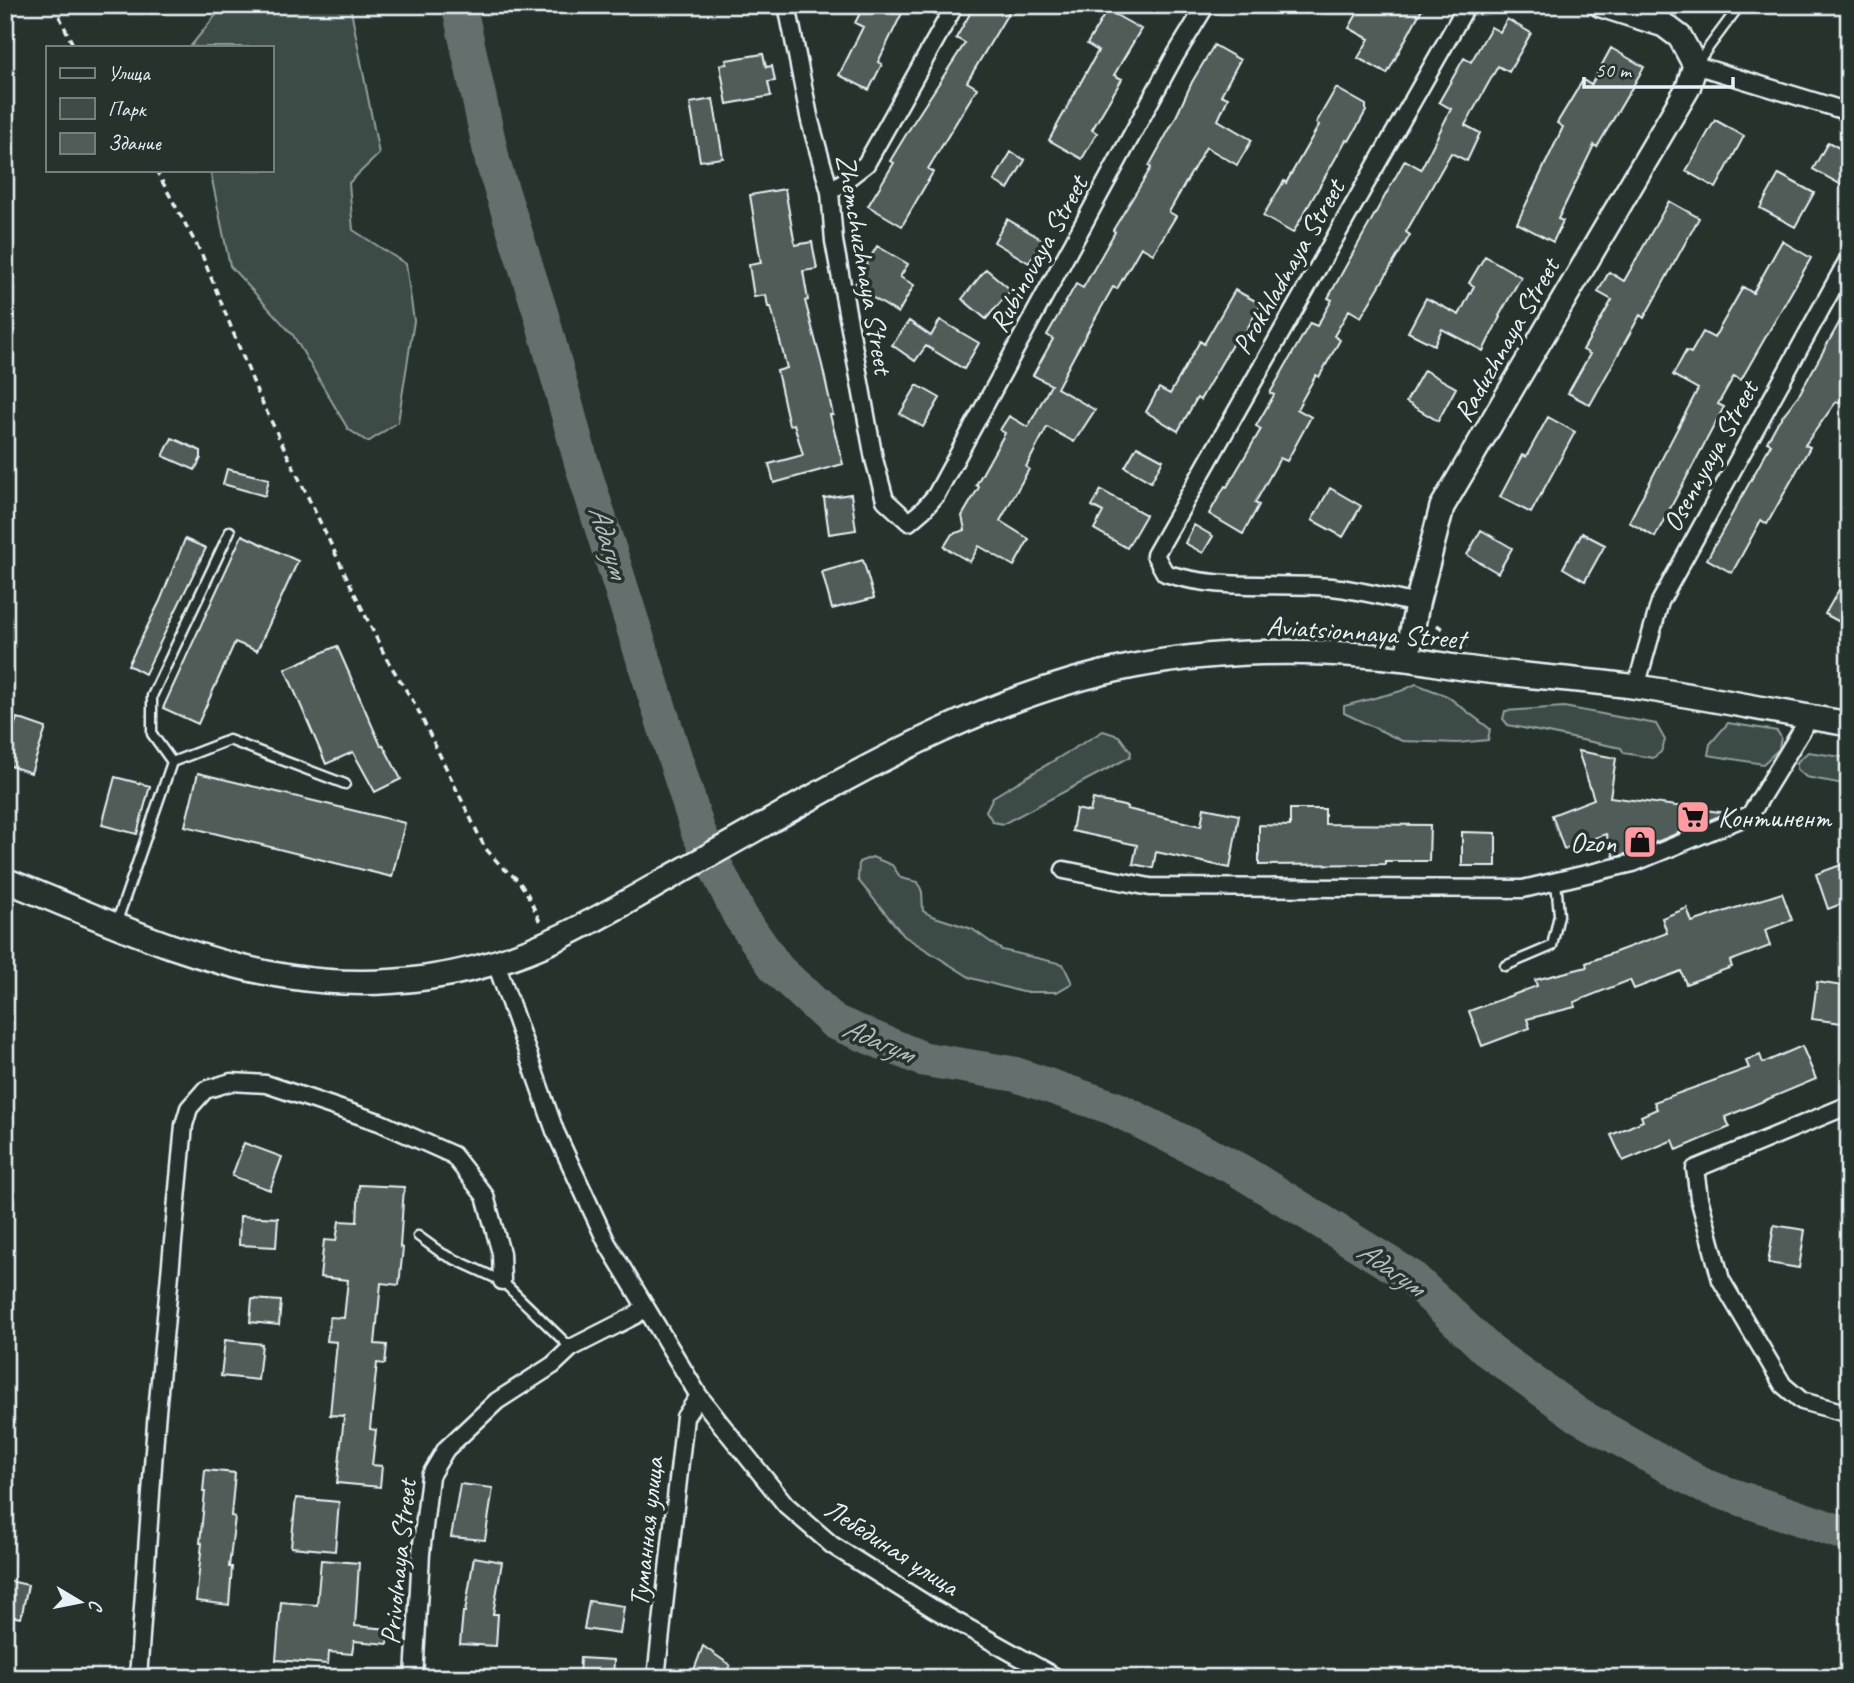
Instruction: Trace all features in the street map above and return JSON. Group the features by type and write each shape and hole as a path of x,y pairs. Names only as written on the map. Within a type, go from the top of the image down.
{"main road":[{"path":"1601,5 1664,25 1680,37 1695,65"},
{"name":"Raduzhnaya Street","path":"1407,659 1443,508 1688,88 1695,65"},
{"name":"Aviatsionnaya Street","path":"5,880 215,960 289,977 352,983 403,982 459,973 496,962 856,774 991,708 1059,685 1133,666 1221,654 1296,651 1407,659 1463,668 1636,687 1849,724"}],"street":[{"name":"Zhemchuzhnaya Street","path":"786,5 810,121 830,192 834,241 874,459 885,500 909,522"},
{"path":"830,192 866,164 955,5"},
{"name":"Rubinovaya Street","path":"909,522 936,495 1172,61 1206,5"},
{"name":"Prokhladnaya Street","path":"1418,604 1333,587 1187,581 1165,573 1155,555 1467,5"},
{"path":"1695,65 1849,112"},
{"name":"Osennyaya Street","path":"1636,687 1660,602 1849,258"},
{"path":"1064,870 1150,887 1523,889 1633,863 1750,815 1810,717"},
{"name":"Лебединая улица","path":"496,962 569,1164 607,1243 699,1396 786,1505 832,1545 934,1608 1057,1678"},
{"path":"138,1678 156,1423 184,1125 189,1108 205,1090 231,1082 266,1084 379,1122 453,1155 485,1196 501,1253 502,1281"},
{"path":"1849,1105 1695,1169 1699,1198 1721,1280 1783,1385 1802,1401 1849,1414"},
{"name":"Privolnaya Street","path":"414,1678 420,1566 430,1476 446,1449 497,1401 553,1365 571,1348 636,1315 644,1306"},
{"name":"Туманная улица","path":"656,1678 685,1417 699,1396"}],"lane":[{"path":"1695,65 1740,5"},
{"path":"173,762 152,734 152,696 230,531"},
{"path":"116,924 173,762 229,740 345,784"},
{"path":"1504,966 1552,946 1559,915 1556,881"},
{"path":"418,1236 443,1254 502,1281 571,1348"}],"path":[{"path":"54,5 74,46"},
{"path":"157,172 202,255 258,394 386,658 416,706 485,848 518,880 550,933"},
{"path":"1437,625 1467,649"}],"green space":[{"path":"224,5 350,5 379,154 349,183 353,230 406,264 414,321 398,422 368,442 348,429 293,335 230,266 210,172 273,172 273,46 191,46"},
{"path":"1416,684 1447,696 1490,729 1488,740 1457,743 1402,741 1344,713 1344,706 1401,691"},
{"path":"1564,707 1656,724 1665,740 1661,752 1653,758 1624,753 1621,748 1508,725 1503,719 1505,711"},
{"path":"1728,723 1777,731 1781,737 1779,749 1763,764 1708,755 1710,744"},
{"path":"1103,731 1119,736 1131,752 1130,757 1003,824 993,822 986,811 993,797"},
{"path":"1808,752 1849,758 1849,785 1806,777 1797,769 1797,762"},
{"path":"872,857 892,865 901,878 918,882 922,892 923,911 972,929 1002,950 1063,964 1072,983 1057,992 1022,992 971,978 904,936 858,880 859,862"}],"building":[{"path":"864,5 906,5 878,62 882,64 869,90 839,75 863,27 855,23"},
{"path":"975,5 1013,5 967,82 977,88 928,169 933,172 902,226 868,206 894,163 890,161 965,43 956,38"},
{"path":"1362,5 1424,5 1387,74 1358,58 1369,39 1349,28"},
{"path":"1107,10 1141,29 1114,75 1122,79 1092,130 1097,133 1082,159 1049,140 1098,51 1087,44"},
{"path":"1507,19 1531,33 1509,72 1498,66 1465,125 1480,133 1467,161 1451,153 1406,232 1410,235 1361,317 1349,310 1334,336 1340,340 1297,409 1311,417 1287,461 1280,458 1255,503 1259,505 1243,534 1209,514 1261,429 1256,426 1274,395 1270,393 1310,323 1317,326 1332,300 1328,298 1405,160 1421,169 1451,109 1439,102 1464,58 1471,62 1491,27 1500,32"},
{"path":"1214,45 1240,60 1221,95 1228,98 1218,120 1252,140 1237,165 1206,147 1169,212 1176,216 1153,254 1141,247 1117,289 1113,287 1074,356 1057,388 1095,410 1074,442 1047,427 1026,467 1029,469 1000,521 1029,539 1014,566 979,546 970,562 944,547 952,534 965,530 962,516 1005,433 1000,430 1009,416 1028,427 1051,385 1033,375 1053,339 1047,335 1076,284 1083,288 1115,232 1113,230 1151,168 1149,166 1192,82"},
{"path":"1611,48 1644,67 1597,147 1594,145 1558,219 1563,221 1553,242 1517,223 1563,127 1557,123 1583,80 1591,85"},
{"path":"763,54 766,67 772,66 775,81 768,82 771,96 727,104 720,65 727,64 726,60"},
{"path":"1336,88 1366,105 1366,111 1349,141 1346,140 1293,233 1263,216 1284,181 1286,183 1319,125 1316,123"},
{"path":"713,99 723,158 700,161 690,103"},
{"path":"1715,120 1744,136 1716,188 1686,171"},
{"path":"1828,142 1849,153 1849,189 1813,169"},
{"path":"1011,152 1025,160 1008,189 994,181"},
{"path":"1779,174 1814,193 1795,227 1760,208"},
{"path":"785,189 795,245 812,242 817,269 803,271 808,300 805,301 843,464 774,483 769,464 803,455 794,424 789,425 777,371 787,368 771,307 768,307 766,295 754,297 749,265 761,263 750,195"},
{"path":"1669,201 1699,218 1644,318 1640,315 1590,405 1568,393 1590,354 1583,350 1612,300 1598,292 1609,272 1624,281"},
{"path":"1007,219 1043,240 1029,263 994,242"},
{"path":"1782,241 1811,258 1741,380 1734,376 1718,404 1724,407 1655,537 1629,522 1698,389 1673,375 1686,351 1691,353 1703,332 1714,338 1743,287 1753,293"},
{"path":"877,246 908,264 900,277 914,285 898,313 854,286"},
{"path":"1485,256 1521,277 1483,351 1442,329 1434,345 1408,332 1426,298 1459,315 1474,286 1469,283"},
{"path":"986,269 1011,290 986,319 962,299"},
{"path":"1235,290 1261,304 1238,345 1233,343 1200,400 1197,398 1178,431 1146,412 1159,388 1170,394 1200,341 1204,344"},
{"path":"1849,305 1849,385 1839,403 1836,402 1805,445 1810,447 1767,524 1761,520 1732,573 1707,559 1771,444 1767,442 1778,422 1800,393"},
{"path":"940,320 979,343 964,369 926,346 915,361 892,345 909,321 931,336"},
{"path":"1424,370 1456,388 1438,421 1406,402"},
{"path":"917,385 940,398 923,427 900,414"},
{"path":"1548,417 1575,432 1531,513 1500,497 1522,455 1526,457"},
{"path":"172,438 201,451 201,458 195,470 163,456"},
{"path":"1137,446 1163,460 1151,482 1125,467"},
{"path":"227,469 269,479 265,496 223,484"},
{"path":"1330,488 1361,506 1343,537 1312,520"},
{"path":"1101,490 1146,515 1127,548 1094,529 1103,512 1092,506"},
{"path":"851,494 856,530 829,534 824,498"},
{"path":"1194,525 1213,536 1203,553 1185,543"},
{"path":"1481,530 1512,548 1498,573 1467,555"},
{"path":"1582,533 1605,545 1585,581 1563,568"},
{"path":"242,535 298,561 257,651 235,642 198,724 163,708"},
{"path":"185,539 206,548 145,674 128,665 160,601"},
{"path":"863,560 874,598 832,609 822,572"},
{"path":"1849,572 1849,627 1825,614"},
{"path":"337,646 381,746 383,745 401,779 375,792 353,752 326,764 285,669"},
{"path":"17,718 46,728 31,773 5,764 5,753"},
{"path":"1578,751 1616,758 1610,797 1727,813 1614,857 1606,834 1564,849 1552,815 1594,799"},
{"path":"198,773 405,823 392,877 185,826"},
{"path":"115,777 150,786 137,834 102,825"},
{"path":"1093,799 1201,826 1204,808 1239,815 1230,868 1156,852 1153,868 1133,864 1137,845 1072,831 1076,809 1090,812"},
{"path":"1290,809 1325,809 1325,824 1430,825 1429,861 1259,865 1259,825 1290,826"},
{"path":"1462,832 1496,833 1496,866 1462,866"},
{"path":"1849,862 1849,901 1828,909 1816,874"},
{"path":"1782,893 1792,920 1765,930 1770,946 1730,961 1732,967 1686,984 1681,971 1634,989 1630,980 1574,1002 1575,1007 1527,1019 1530,1028 1482,1046 1469,1011 1537,986 1535,980 1587,967 1586,963 1667,933 1662,918 1687,908 1692,922"},
{"path":"1817,982 1849,987 1849,1024 1812,1019"},
{"path":"1802,1046 1816,1079 1725,1117 1730,1127 1677,1150 1673,1140 1623,1161 1611,1135 1643,1121 1641,1116 1657,1109 1654,1102 1749,1068 1746,1061 1760,1055 1763,1063"},
{"path":"244,1143 282,1157 270,1190 232,1176"},
{"path":"359,1185 404,1187 400,1247 403,1248 399,1285 381,1283 375,1344 387,1345 385,1364 377,1363 370,1429 376,1430 372,1465 382,1466 380,1487 337,1483 344,1416 330,1415 337,1342 327,1341 330,1317 344,1318 348,1280 320,1277 324,1240 336,1241 339,1221 357,1222"},
{"path":"240,1216 278,1218 276,1247 239,1245"},
{"path":"1774,1225 1805,1230 1799,1268 1768,1263"},
{"path":"252,1299 281,1301 279,1325 250,1322"},
{"path":"225,1340 262,1344 258,1380 221,1376"},
{"path":"205,1470 235,1473 229,1605 196,1601"},
{"path":"460,1484 493,1488 485,1540 451,1537"},
{"path":"296,1498 339,1502 335,1551 291,1547"},
{"path":"474,1557 502,1562 493,1614 498,1614 496,1646 460,1644 463,1612"},
{"path":"321,1560 359,1563 355,1626 389,1629 388,1644 354,1641 352,1654 329,1652 328,1664 276,1660 281,1602 317,1605"},
{"path":"5,1580 28,1585 21,1618 5,1615"},
{"path":"589,1601 624,1606 620,1634 584,1629"},
{"path":"703,1646 730,1665 725,1678 691,1678"},
{"path":"580,1658 614,1660 613,1678 579,1678"}],"waterway":[{"name":"Адагум","path":"459,5 493,163 541,314 581,461 698,831 740,916 777,969 834,1022 923,1059 1014,1074 1114,1108 1237,1169 1411,1277 1490,1352 1578,1415 1704,1486 1849,1535"}],"place":[{"name":"Континент","path":"1693,817"},
{"name":"Ozon","path":"1640,842"}]}
